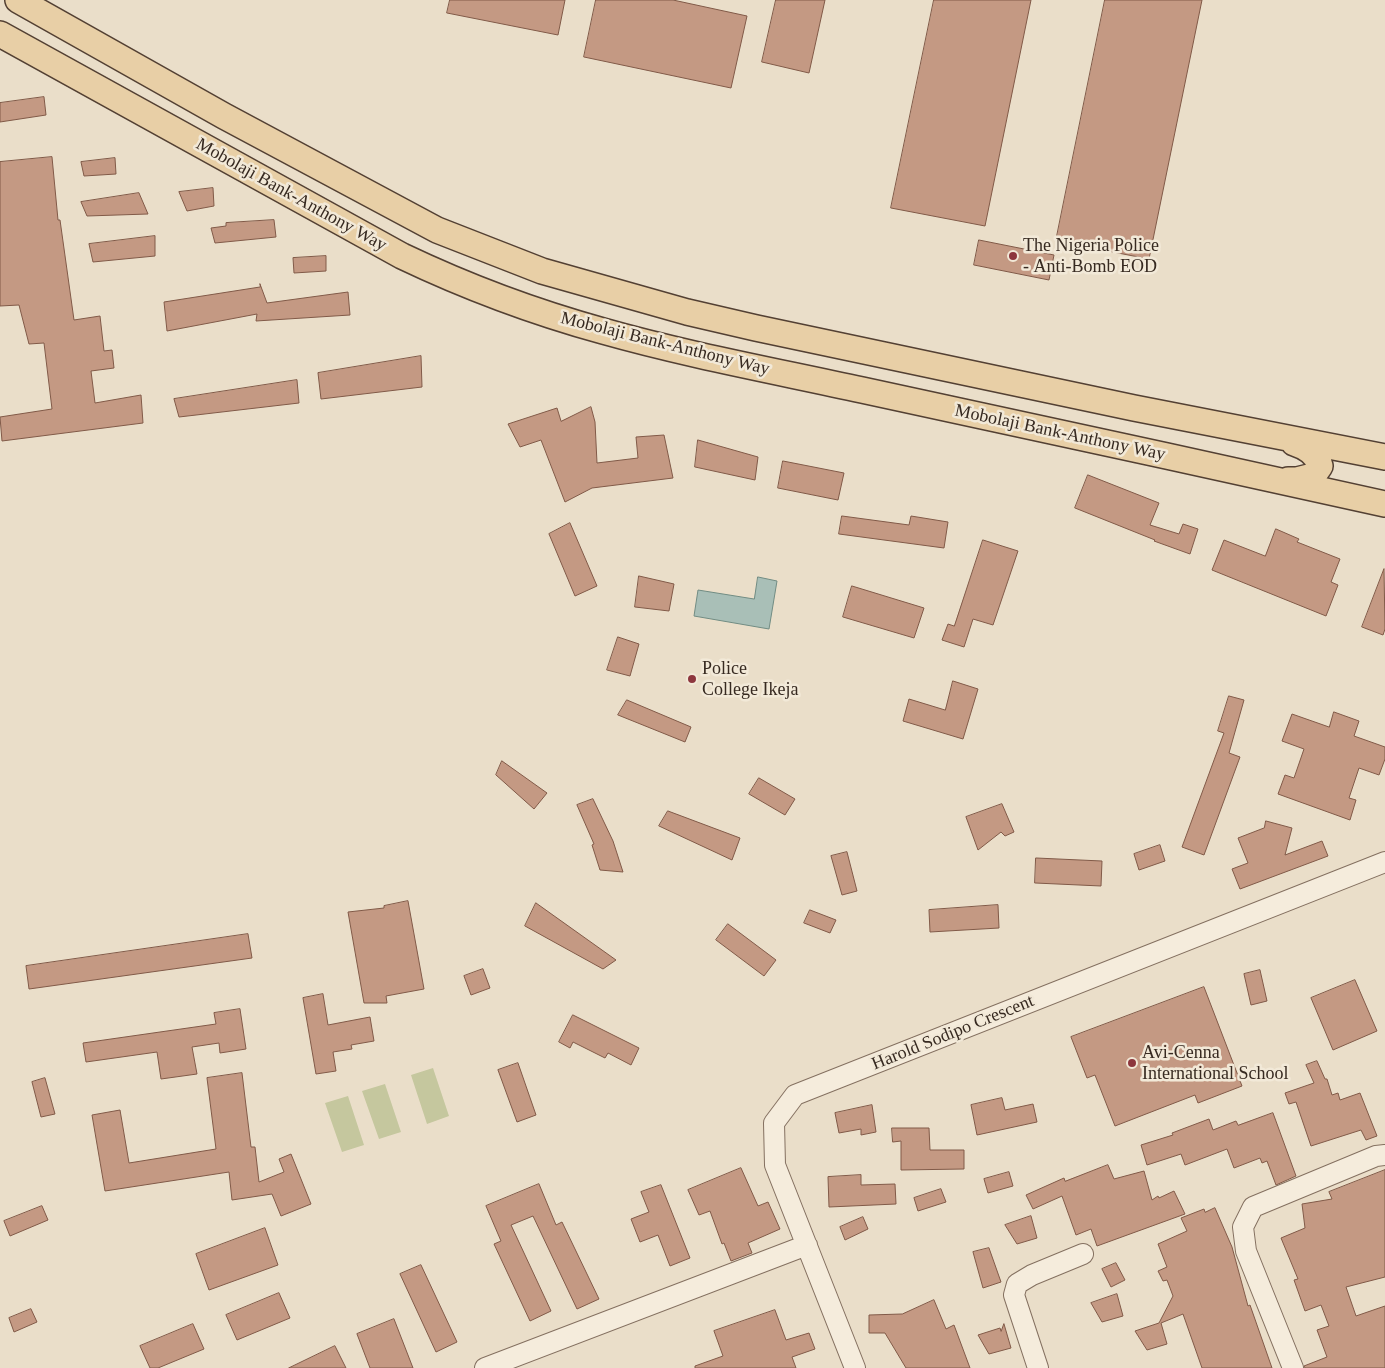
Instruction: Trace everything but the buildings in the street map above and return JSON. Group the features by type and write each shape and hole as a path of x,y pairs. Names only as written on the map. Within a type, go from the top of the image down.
{"main road":[{"name":"Mobolaji Bank-Anthony Way","path":"18,0 224,116 436,230 542,271 756,328 1279,437 1377,455"},
{"name":"Mobolaji Bank-Anthony Way","path":"0,34 402,256 452,279 526,306 604,332 664,346 1273,478 1374,502"},
{"path":"1273,478 1297,480 1306,478 1313,476 1320,466 1313,452 1279,437"},
{"path":"1374,502 1338,488 1332,482 1330,474 1332,468 1341,458 1377,455"}],"street":[{"name":"Harold Sodipo Crescent","path":"855,1368 775,1165 774,1123 794,1095 1385,862"},
{"path":"1293,1368 1246,1251 1243,1227 1253,1207 1376,1156 1385,1155"},
{"path":"485,1368 807,1245"},
{"path":"1038,1368 1014,1295 1016,1284 1032,1275 1083,1254"}],"green space":[{"path":"433,1068 449,1116 427,1124 411,1075"},
{"path":"385,1084 401,1132 379,1139 362,1091"},
{"path":"348,1096 364,1145 342,1152 325,1103"}],"water":[{"path":"758,577 777,581 769,629 694,616 698,590 754,599"}],"place":[{"name":"The Nigeria Police - Anti-Bomb EOD","path":"1013,256"},
{"name":"Police College Ikeja","path":"692,679"},
{"name":"Avi-Cenna International School","path":"1132,1063"}]}
